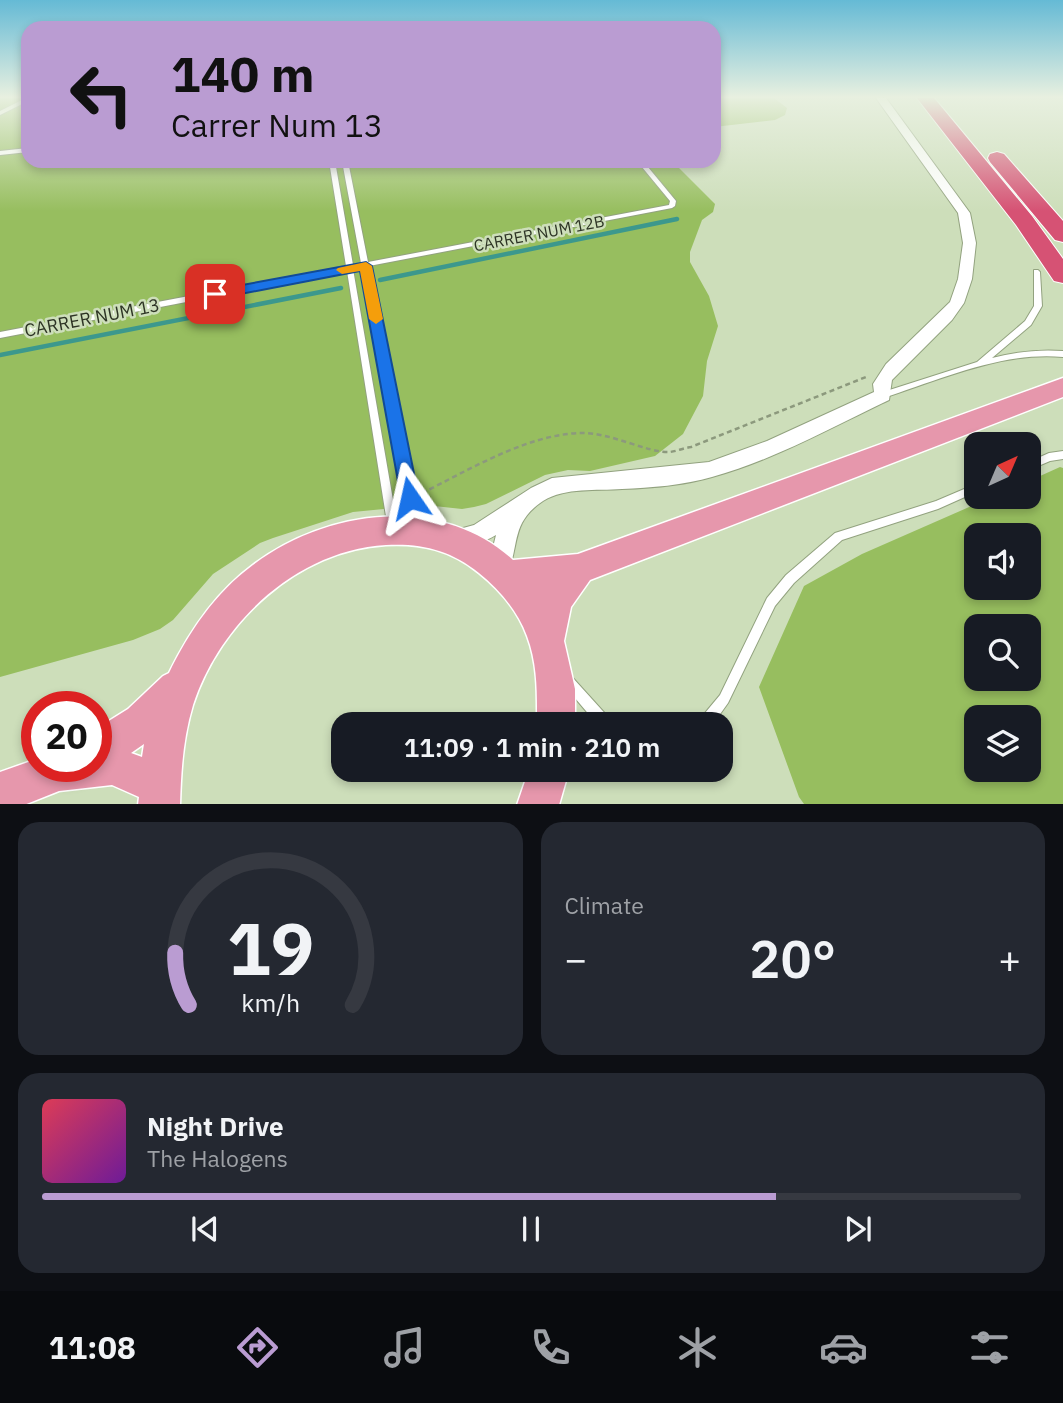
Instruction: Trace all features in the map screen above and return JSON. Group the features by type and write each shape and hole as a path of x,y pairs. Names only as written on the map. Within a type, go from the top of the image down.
{"highway":[{"path":"955,136 1024,221 1063,276"},
{"path":"977,136 1063,234"}],"main road":[{"path":"503,572 540,575 578,569 1059,388"},
{"path":"112,765 159,794 164,733 180,685 221,618 256,583 313,547 373,530 393,529 446,538 472,549 503,572 534,611 550,651 556,687 556,712"},
{"path":"550,651 555,601 578,569"},
{"path":"112,742 142,723 180,685"},
{"path":"0,793 30,782"}],"street":[{"path":"446,538 478,534 548,488 559,484 625,481 710,470 774,446 883,394 882,382 890,371 938,327 955,306 966,277 970,248 969,224 964,213 908,136"},
{"path":"503,572 503,542 520,506"}],"lane":[{"path":"0,153 21,151"},
{"path":"333,168 393,529"},
{"path":"346,168 410,498 421,517 446,538"},
{"name":"CARRER NUM 12B","path":"350,269 672,206 670,196 646,168"},
{"name":"CARRER NUM 13","path":"0,335 350,269"},
{"path":"978,365 1028,323 1038,306 1036,272"},
{"path":"883,394 978,365 1042,353 1063,354"},
{"path":"1041,461 1063,455"},
{"path":"714,712 724,699 771,602 790,579 839,536 938,505 964,493"},
{"path":"550,651 597,712"}],"path":[{"path":"410,498 503,454 553,437 582,433 608,436 668,452 715,438 862,378 890,371"}],"green space":[{"path":"0,136 21,136 21,168 679,168 715,204 713,212 702,220 690,252 690,262 709,296 718,326 707,361 703,396 683,434 655,456 590,471 568,470 545,475 486,504 474,507 462,509 425,505 353,512 273,538 260,543 213,574 173,620 160,629 133,640 0,677"},
{"path":"1063,468 1063,804 804,804 799,797 759,687 804,586 862,554 965,509 1041,509 1041,476"}],"waterway":[{"path":"380,280 677,219"},
{"path":"0,355 341,288"}],"slow traffic":[{"path":"342,270 366,266 376,319"}],"route":[{"path":"215,294 366,266 410,498"}]}
